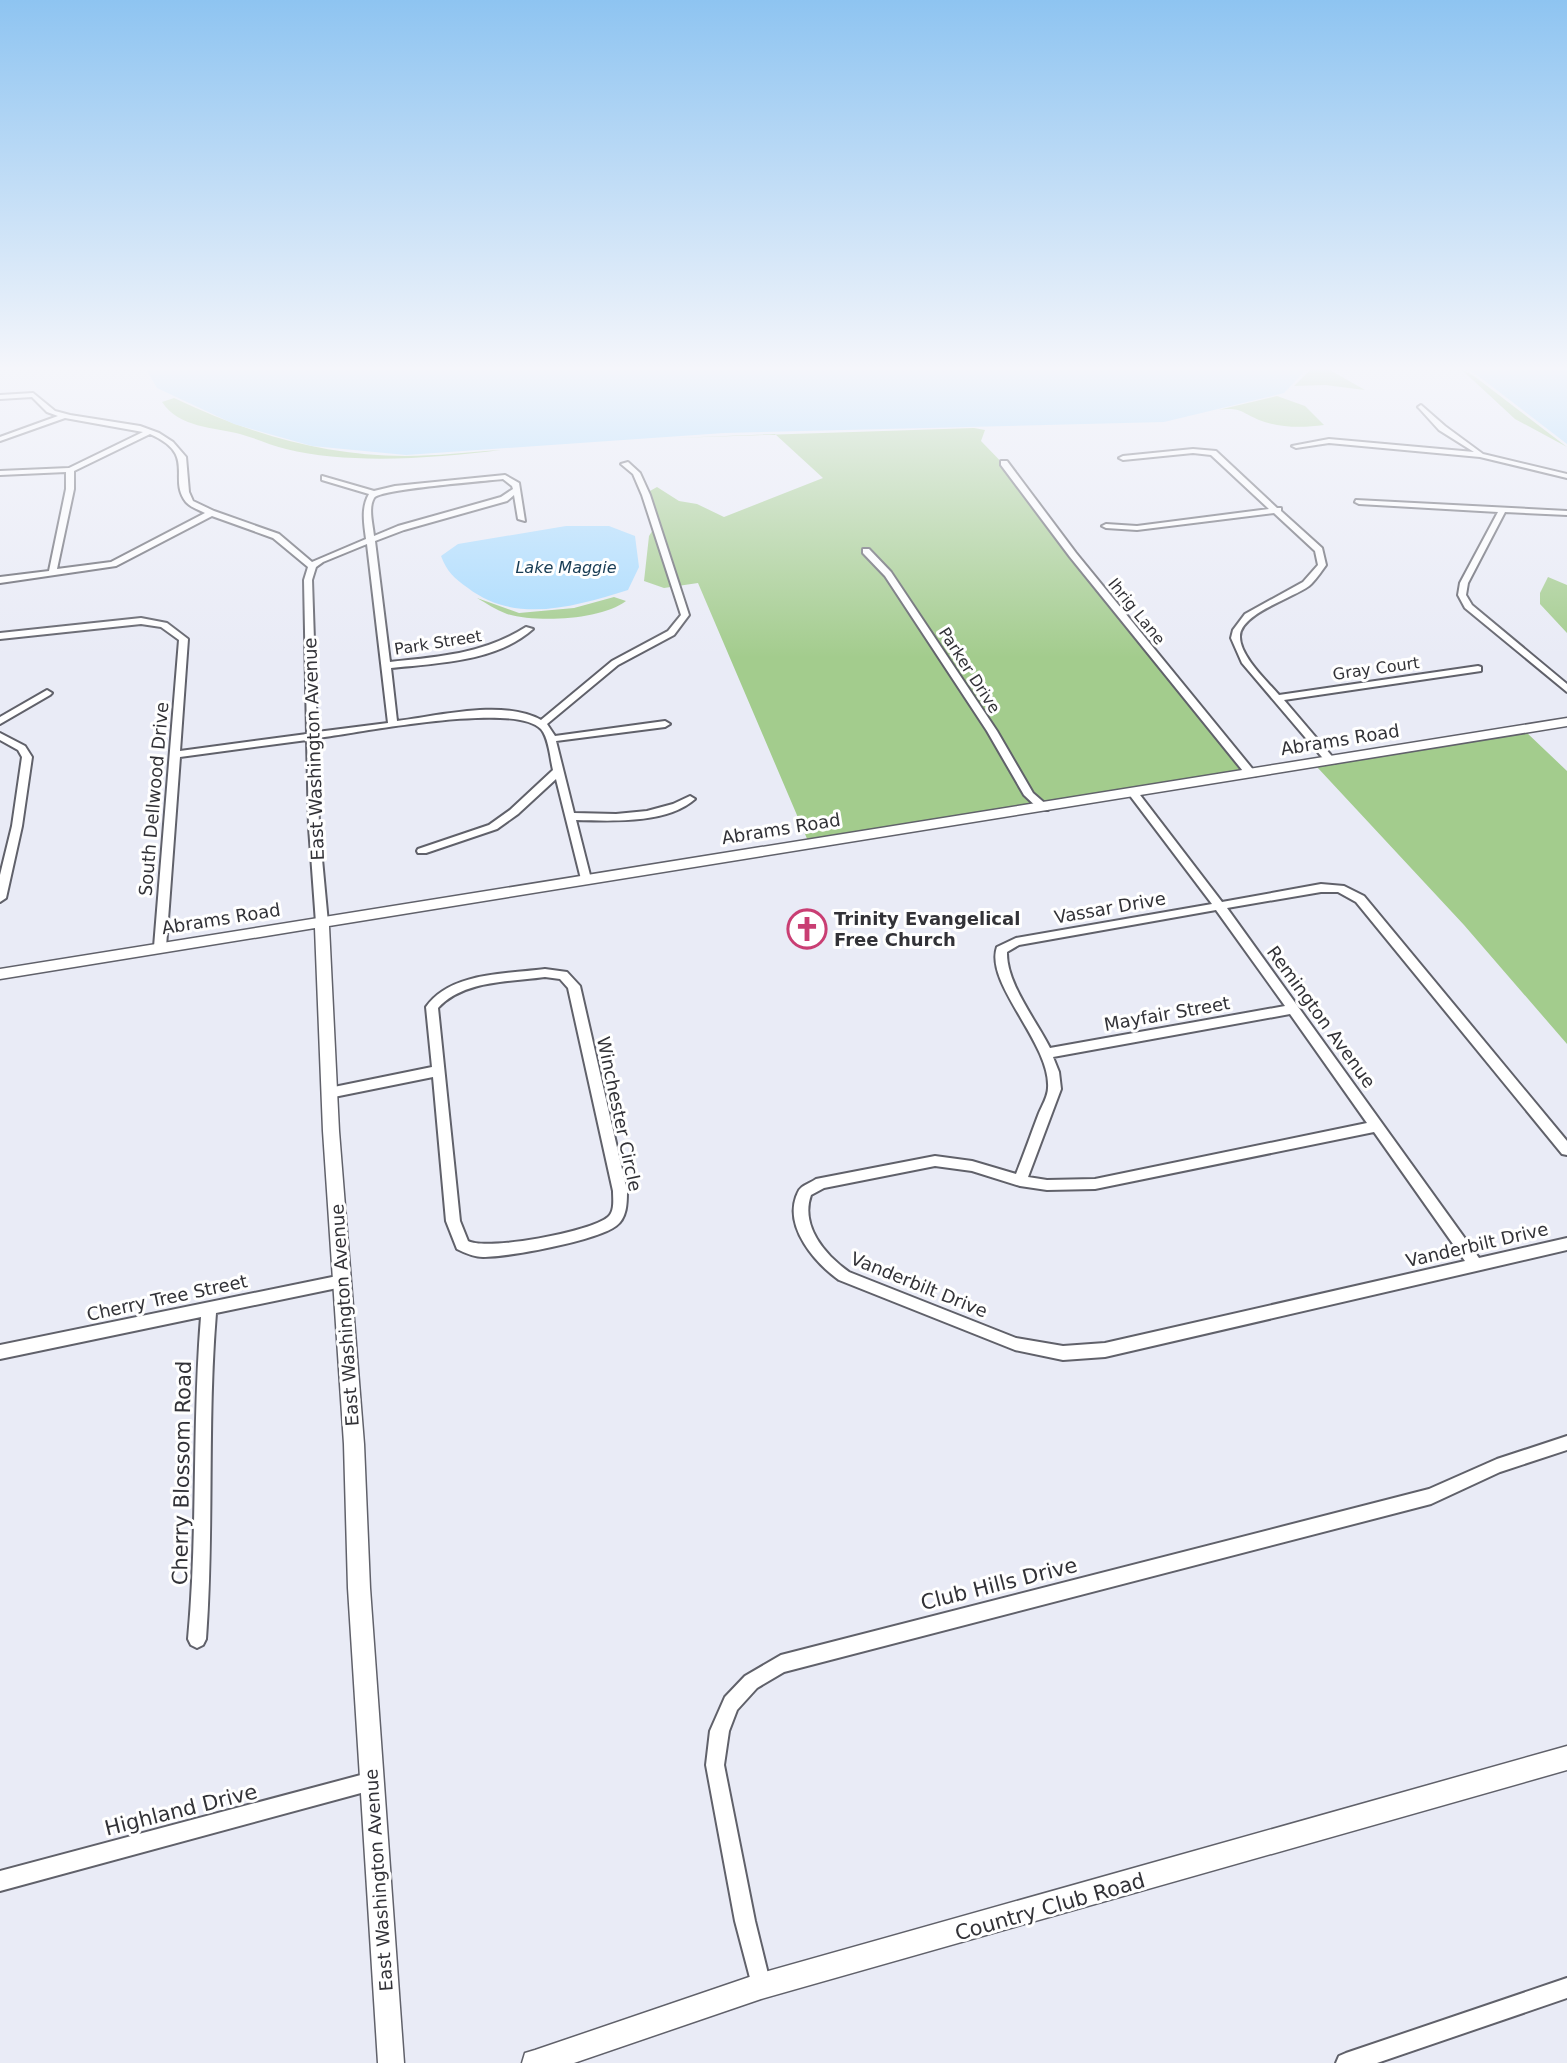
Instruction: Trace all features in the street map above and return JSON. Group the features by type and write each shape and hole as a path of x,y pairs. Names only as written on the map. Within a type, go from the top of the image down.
{"street":[{"path":"0,473 70,470 80,465"},
{"path":"183,465 186,496 211,513 276,536 312,566 320,560 401,528 504,499 515,491"},
{"path":"542,724 615,663 671,633 685,615 646,495 636,473 627,465"},
{"name":"Ihrig Lane","path":"1006,465 1073,555 1251,774"},
{"path":"1226,465 1315,545 1322,560 1314,578 1248,616 1237,630 1239,652 1331,761"},
{"path":"1524,465 1567,476"},
{"path":"52,574 70,489 70,470"},
{"path":"325,478 374,493 498,476 513,480 516,485 522,519"},
{"path":"374,493 367,509 384,631 393,725"},
{"path":"1359,502 1567,513"},
{"path":"1107,526 1137,528 1278,510"},
{"path":"1502,510 1464,583 1465,602 1567,689"},
{"path":"0,580 113,564 211,513"},
{"name":"Parker Drive","path":"866,551 888,574 1029,795 1044,808"},
{"name":"East Washington Avenue","path":"312,566 308,580 314,827 391,2063"},
{"name":"South Dellwood Drive","path":"0,636 141,621 164,625 184,639 185,654 160,947"},
{"name":"Park Street","path":"388,665 478,653 505,645 529,629"},
{"name":"Gray Court","path":"1279,698 1478,669"},
{"path":"0,721 47,694"},
{"path":"176,755 484,714 514,716 542,724 551,739 586,879"},
{"name":"Abrams Road","path":"0,974 1567,722"},
{"path":"551,739 665,724"},
{"path":"0,736 26,751 27,765 17,826 0,898"},
{"path":"422,850 493,827 514,812 559,770"},
{"name":"Remington Avenue","path":"1133,793 1220,907 1476,1265"},
{"path":"570,816 650,814 677,807 690,799"},
{"name":"Vassar Drive","path":"1020,1181 1055,1089 1048,1054 1002,967 1001,950 1016,942 1321,888 1350,892"},
{"path":"1350,892 1360,899 1567,1150"},
{"name":"Winchester Circle","path":"545,973 556,973 569,980 574,986 620,1191 617,1216 602,1228 494,1251 471,1250 462,1245 453,1222 437,1071 431,1012 436,1000 446,992 470,985 545,973"},
{"name":"Mayfair Street","path":"1048,1054 1293,1009"},
{"path":"330,1093 437,1071"},
{"name":"Vanderbilt Drive","path":"1377,1126 1095,1184 1058,1186 1020,1181 954,1162 917,1163 821,1183 805,1192 800,1208 812,1246 831,1268 844,1276 1015,1344 1063,1353 1105,1350 1567,1244"},
{"name":"Cherry Tree Street","path":"0,1352 342,1281"},
{"name":"Cherry Blossom Road","path":"197,1639 202,1589 203,1388 209,1308"},
{"name":"Club Hills Drive","path":"761,1986 745,1921 715,1765 716,1745 730,1703 757,1675 780,1664 1431,1496 1497,1466 1567,1443"},
{"name":"Country Club Road","path":"535,2063 761,1986 1567,1758"},
{"name":"Highland Drive","path":"0,1881 372,1781"},
{"path":"1346,2063 1567,1988"}],"green space":[{"path":"809,465 1004,465 1041,503 1049,530 1250,770 808,841 698,583 664,588 644,581 649,536 656,525 641,496 657,487 679,501 697,504 724,517 823,478"},
{"path":"1548,577 1567,585 1567,633 1540,604 1540,593"},
{"path":"614,597 626,601 585,616 551,619 507,614 477,598 519,613 574,608"},
{"path":"1526,732 1567,771 1567,1044 1464,925 1317,767"}],"water":[{"name":"Lake Maggie","path":"566,526 609,526 635,536 639,567 628,590 588,602 547,609 506,606 487,599 455,578 448,571 441,556 458,544"}],"place":[{"name":"Trinity Evangelical Free Church","path":"807,929"}]}
